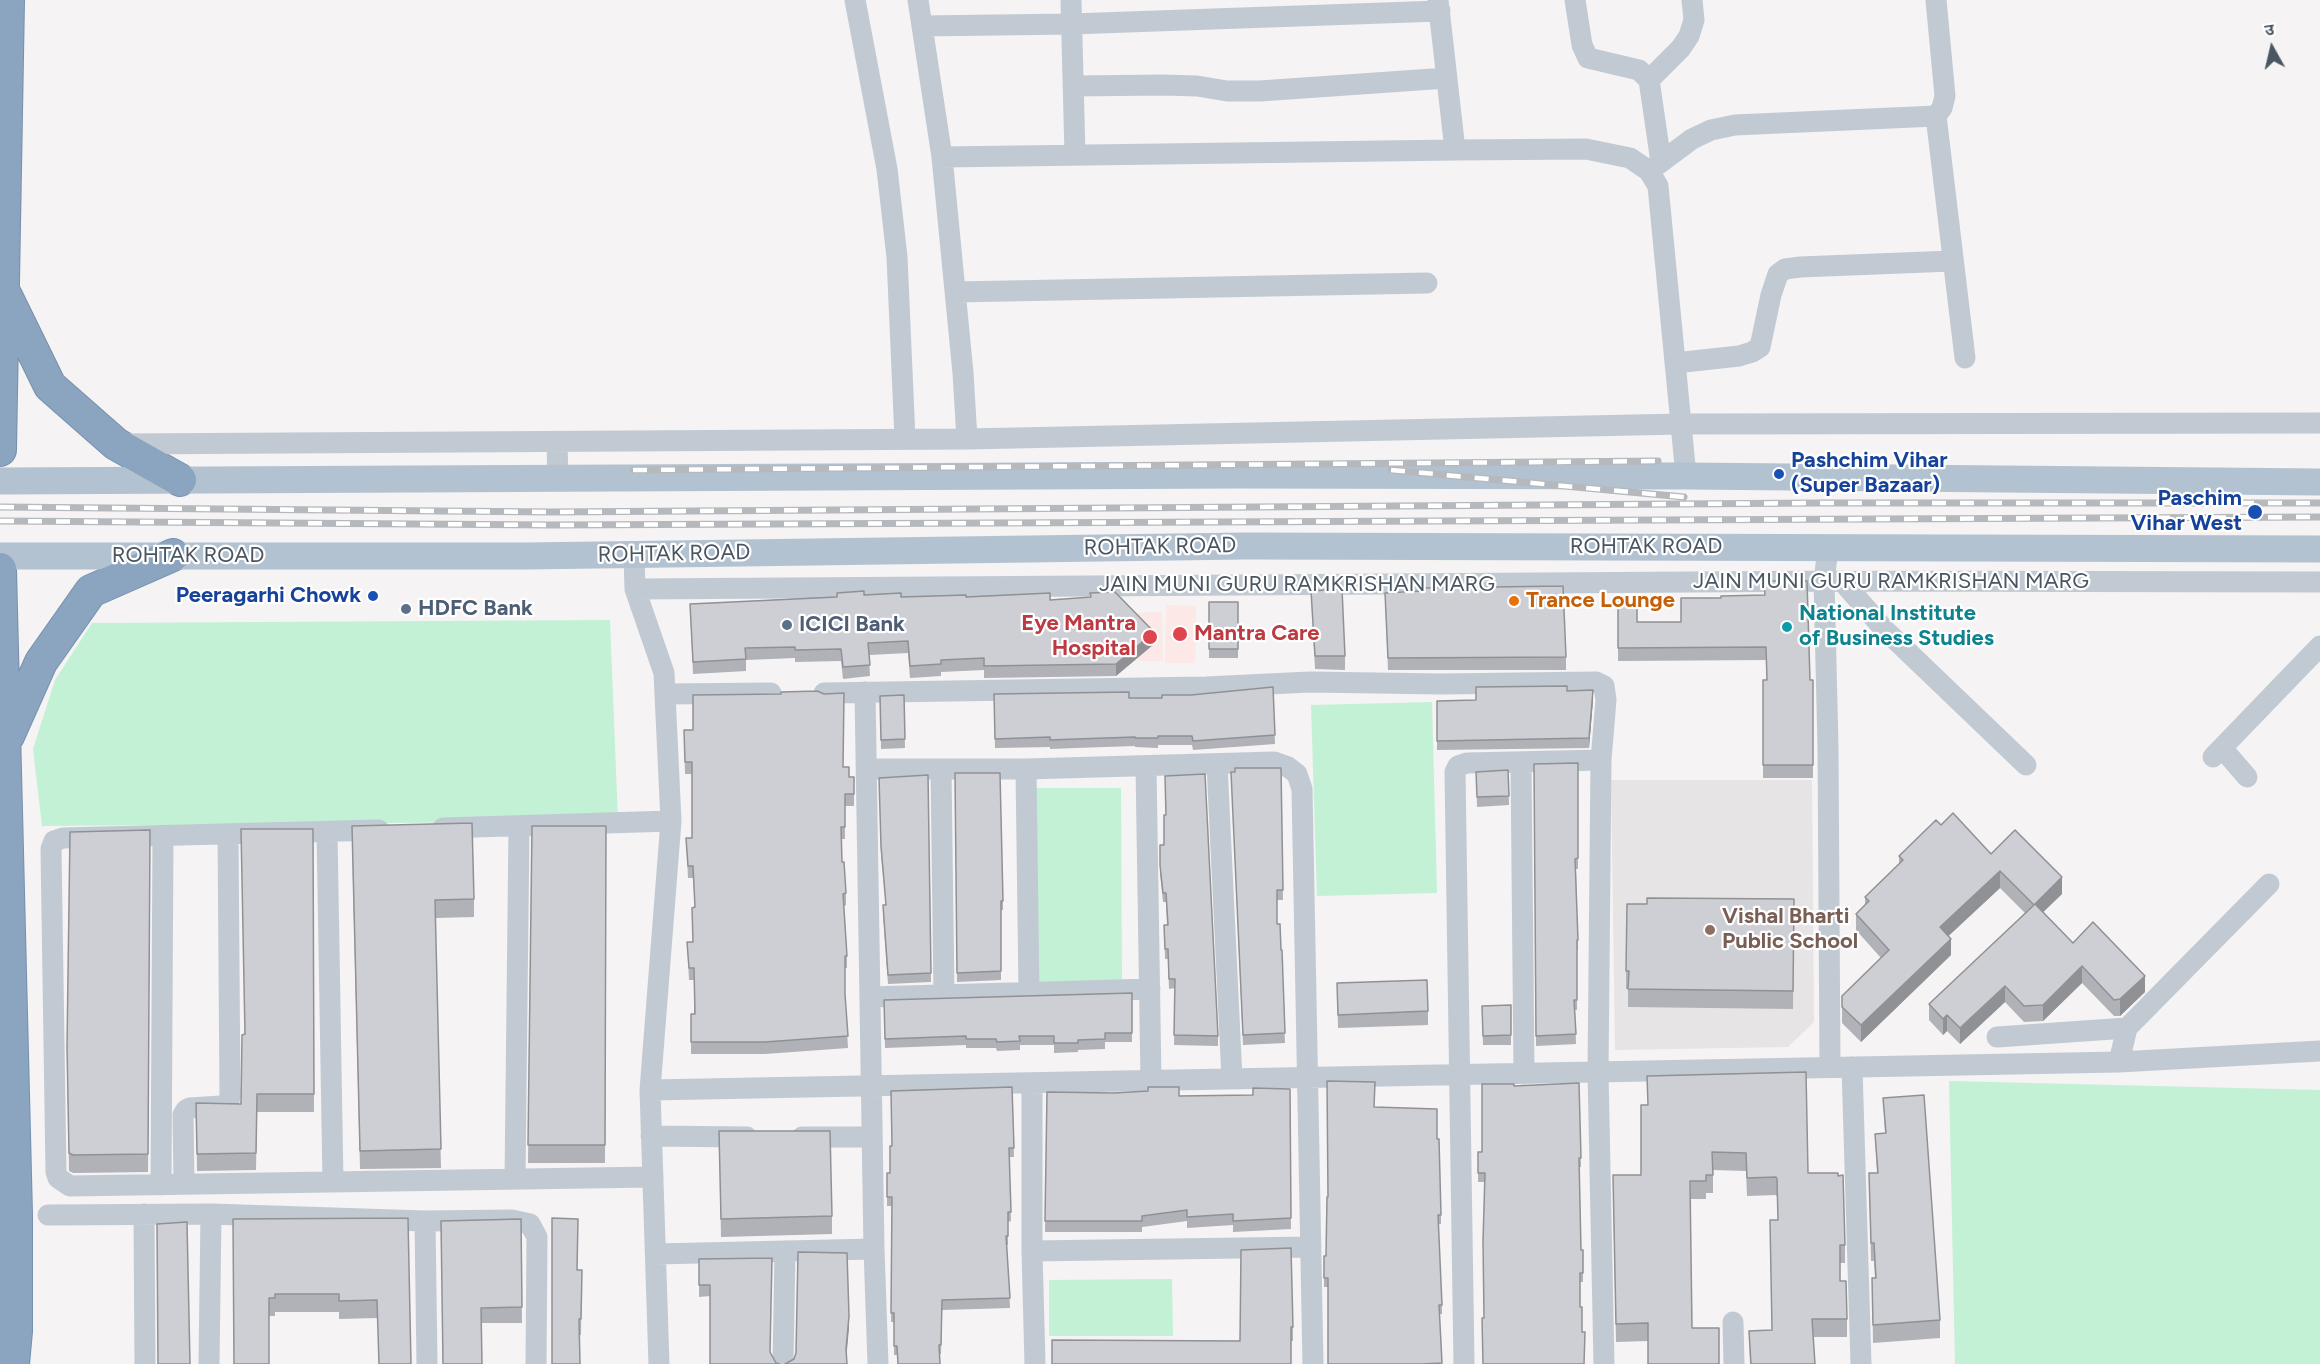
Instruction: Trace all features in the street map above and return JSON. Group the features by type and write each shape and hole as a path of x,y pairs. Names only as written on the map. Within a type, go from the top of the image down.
{"highway":[{"path":"0,450 8,0"},
{"path":"3,289 50,386 116,444 180,480"},
{"path":"4,746 41,662 91,591 173,555"},
{"path":"0,569 16,1215 16,1331 13,1364"}],"main road":[{"path":"0,481 1238,475 1686,476 2320,482"},
{"name":"ROHTAK ROAD","path":"0,555 634,555 1244,546 2320,549"}],"street":[{"path":"855,0 888,180 897,256 905,440"},
{"path":"918,0 942,157 967,439"},
{"path":"1071,0 1075,155"},
{"path":"1575,0 1582,45 1588,58 1639,70 1649,80 1655,167 1686,476"},
{"path":"1649,80 1681,48 1689,36 1694,20 1692,0"},
{"path":"1936,0 1944,96 1942,108 1936,116 1965,358"},
{"path":"922,26 1071,24 1439,6 1455,150"},
{"path":"1073,86 1163,85 1197,86 1227,91 1260,91 1447,78"},
{"path":"1655,167 1692,139 1711,130 1735,125 1936,116"},
{"path":"942,157 1586,149 1630,158 1655,167"},
{"path":"1675,363 1739,356 1752,352 1760,346 1771,295 1778,274 1785,269 1952,261"},
{"path":"955,292 1427,283"},
{"path":"116,444 905,440 1681,424 2320,423"},
{"path":"557,443 558,479"},
{"path":"1827,548 1833,581 1828,747 1830,1067"},
{"path":"634,555 635,589 664,673 671,821 650,1090 659,1364"},
{"path":"1833,581 2026,765"},
{"name":"JAIN MUNI GURU RAMKRISHAN MARG","path":"635,589 1833,581 2320,582"},
{"path":"2247,777 2217,753 2320,646"},
{"path":"824,693 1206,687 1310,682 1442,684 1596,682 1604,686 1606,700 1601,760 1598,1072 1604,1364"},
{"path":"865,692 878,1364"},
{"path":"665,694 771,693"},
{"path":"1464,1364 1455,772 1458,766 1467,763 1601,760"},
{"path":"867,769 1026,769 1274,762 1288,767 1297,774 1302,789 1313,1364"},
{"path":"1521,762 1524,1074"},
{"path":"1217,764 1232,1079"},
{"path":"1146,766 1151,1081"},
{"path":"941,769 944,995"},
{"path":"1026,769 1029,993"},
{"path":"429,829 671,821"},
{"path":"515,1179 519,826"},
{"path":"395,830 59,838 54,841 51,849 56,1172 58,1178 70,1186 653,1177"},
{"path":"327,832 333,1182"},
{"path":"184,1184 183,1115 190,1108 221,1106 228,1103 230,1097 228,835"},
{"path":"161,1185 163,836"},
{"path":"2119,1062 2127,1028 2269,884"},
{"path":"870,997 1149,989"},
{"path":"1997,1037 2127,1028"},
{"path":"650,1090 2119,1062 2315,1047"},
{"path":"1852,1067 1861,1364"},
{"path":"1032,1083 1035,1364"},
{"path":"651,1136 872,1137"},
{"path":"144,1214 145,1364"},
{"path":"209,1364 211,1214"},
{"path":"48,1215 211,1214 425,1221 512,1220 530,1224 537,1237 536,1364"},
{"path":"425,1221 427,1364"},
{"path":"1032,1251 1311,1247"},
{"path":"656,1254 874,1249"},
{"path":"783,1364 785,1251"},
{"path":"1733,1322 1734,1364"}],"shaded area":[{"name":"Mantra Care","path":"1166,605 1196,606 1195,663 1165,663"},
{"name":"Eye Mantra Hospital","path":"1162,612 1163,661 1138,661 1137,613"},
{"path":"1611,780 1812,780 1814,1022 1788,1047 1615,1050"}],"green space":[{"path":"610,620 618,821 42,826 33,749 55,680 92,623"},
{"path":"1432,702 1437,893 1317,896 1311,705"},
{"path":"1029,788 1121,788 1122,982 1030,982"},
{"path":"1949,1081 2320,1090 2320,1364 1955,1364"},
{"path":"1172,1279 1173,1336 1049,1336 1049,1280"}],"building":[{"path":"1764,581 1807,581 1810,680 1813,680 1813,765 1763,765 1763,680 1767,680 1766,647 1618,648 1618,598 1637,598 1637,622 1681,622 1681,598 1765,595"},
{"path":"1563,586 1566,657 1388,658 1385,593 1422,591 1422,588"},
{"path":"1342,589 1345,656 1315,656 1311,591"},
{"path":"864,591 864,595 901,593 901,597 1050,593 1050,600 1091,597 1090,593 1115,592 1154,632 1116,664 984,666 984,658 941,660 941,664 910,666 908,641 868,643 870,665 843,667 841,649 795,650 795,647 745,648 746,659 693,662 690,604 837,597 837,593"},
{"path":"1209,602 1238,602 1238,649 1209,649"},
{"path":"1567,686 1567,691 1593,690 1589,738 1437,741 1437,701 1476,700 1476,687"},
{"path":"1273,687 1275,735 1193,741 1192,736 1050,740 1050,737 995,739 994,694 1129,692 1129,698 1162,698 1162,695 1191,695"},
{"path":"817,691 824,694 844,693 843,767 849,767 849,777 854,777 854,794 845,794 845,827 841,827 846,893 843,894 847,956 845,956 845,994 848,1036 765,1042 691,1042 691,1014 695,1014 694,968 689,968 687,942 693,942 692,908 695,907 693,866 688,866 686,838 692,838 692,762 685,762 684,730 693,730 693,695 781,694 781,692"},
{"path":"904,695 905,739 881,740 880,696"},
{"path":"1578,763 1578,858 1575,859 1578,940 1577,1000 1574,1000 1576,1034 1536,1036 1534,764"},
{"path":"1235,768 1281,768 1283,890 1277,890 1277,924 1280,924 1282,950 1285,1033 1243,1035 1231,772 1235,772"},
{"path":"1508,770 1509,796 1477,797 1476,772"},
{"path":"955,773 1000,773 1003,901 1001,901 1001,971 957,973"},
{"path":"1205,774 1218,1036 1174,1035 1175,979 1169,979 1168,949 1165,949 1164,925 1168,925 1166,893 1163,893 1160,865 1160,845 1164,845 1164,815 1166,815 1165,776"},
{"path":"928,775 931,973 888,975 883,905 886,905 879,778"},
{"path":"1953,813 1991,854 2015,830 2062,877 2035,904 2073,943 2093,922 2145,976 2120,999 2114,1000 2082,966 2043,1005 2024,1006 2005,986 1960,1028 1947,1015 1943,1019 1929,1004 2034,905 2000,871 1940,927 1951,939 1861,1025 1842,1007 1842,996 1889,950 1856,914 1869,901 1865,897 1903,860 1899,856 1936,820 1941,825"},
{"path":"472,823 474,899 435,900 441,1149 360,1151 352,826"},
{"path":"532,826 606,826 605,1145 528,1145"},
{"path":"241,829 313,829 314,1094 257,1094 256,1153 197,1154 196,1103 241,1104 242,1035 245,1034"},
{"path":"150,830 148,1154 73,1155 69,1153 67,1047 70,832"},
{"path":"1647,898 1794,899 1793,991 1628,989 1627,904 1647,904"},
{"path":"1427,980 1428,1011 1338,1015 1337,983"},
{"path":"1132,993 1132,1033 1105,1033 1105,1039 1078,1040 1078,1043 1054,1043 1054,1036 1019,1036 1020,1041 997,1042 996,1039 966,1039 966,1036 885,1039 884,1000"},
{"path":"1511,1005 1511,1035 1483,1036 1482,1006"},
{"path":"1806,1072 1808,1173 1843,1175 1845,1245 1840,1245 1840,1281 1846,1281 1847,1319 1812,1319 1815,1364 1751,1364 1749,1331 1772,1330 1770,1220 1778,1220 1777,1179 1776,1177 1747,1178 1746,1153 1712,1152 1713,1175 1706,1175 1706,1181 1690,1181 1692,1328 1719,1328 1719,1364 1648,1364 1648,1323 1616,1324 1613,1175 1641,1175 1641,1105 1648,1105 1647,1076"},
{"path":"1327,1081 1375,1082 1374,1107 1437,1109 1441,1215 1438,1215 1442,1363 1328,1364 1328,1278 1324,1278 1328,1197"},
{"path":"1579,1083 1581,1250 1583,1250 1580,1307 1582,1307 1582,1332 1585,1332 1584,1364 1483,1364 1485,1173 1478,1173 1478,1152 1482,1152 1482,1084 1514,1084 1514,1086"},
{"path":"1012,1087 1014,1148 1009,1148 1011,1212 1008,1212 1008,1236 1006,1236 1010,1298 942,1300 940,1364 898,1364 897,1346 894,1346 894,1313 891,1313 892,1197 887,1197 887,1173 890,1173 890,1146 892,1146 891,1091"},
{"path":"1148,1087 1179,1087 1179,1096 1253,1095 1253,1088 1290,1089 1291,1218 1233,1221 1233,1214 1187,1217 1187,1210 1142,1216 1142,1221 1045,1221 1047,1092 1114,1093 1148,1091"},
{"path":"1924,1095 1940,1320 1873,1325 1872,1278 1876,1278 1874,1243 1871,1243 1869,1173 1878,1173 1875,1134 1886,1133 1883,1098"},
{"path":"719,1131 830,1131 832,1216 721,1219"},
{"path":"408,1218 411,1364 379,1364 377,1300 339,1301 339,1294 275,1294 275,1298 269,1298 269,1364 234,1364 233,1219"},
{"path":"552,1218 578,1219 577,1270 582,1270 581,1319 579,1319 580,1364 552,1364"},
{"path":"521,1219 522,1307 481,1308 482,1364 443,1364 441,1221"},
{"path":"187,1222 190,1364 158,1364 157,1224"},
{"path":"1291,1248 1293,1327 1291,1327 1291,1364 1052,1364 1052,1340 1240,1341 1241,1250"},
{"path":"798,1252 847,1253 849,1316 847,1364 785,1364 794,1359 796,1353"},
{"path":"772,1258 770,1352 776,1363 780,1364 710,1364 710,1285 699,1285 699,1259"}],"railway":[{"path":"633,470 1658,461"},
{"path":"1391,470 1684,497"},
{"path":"0,507 552,512 1819,503 2320,503"},
{"path":"0,521 553,525 2320,517"}],"place":[{"name":"Pashchim Vihar (Super Bazaar)","path":"1779,474"},
{"name":"Paschim Vihar West","path":"2255,512"},
{"name":"Peeragarhi Chowk","path":"373,596"},
{"name":"Trance Lounge","path":"1514,601"},
{"name":"HDFC Bank","path":"406,609"},
{"name":"ICICI Bank","path":"787,625"},
{"name":"National Institute of Business Studies","path":"1787,627"},
{"name":"Mantra Care","path":"1180,634"},
{"name":"Eye Mantra Hospital","path":"1150,637"},
{"name":"Vishal Bharti Public School","path":"1710,930"}]}
